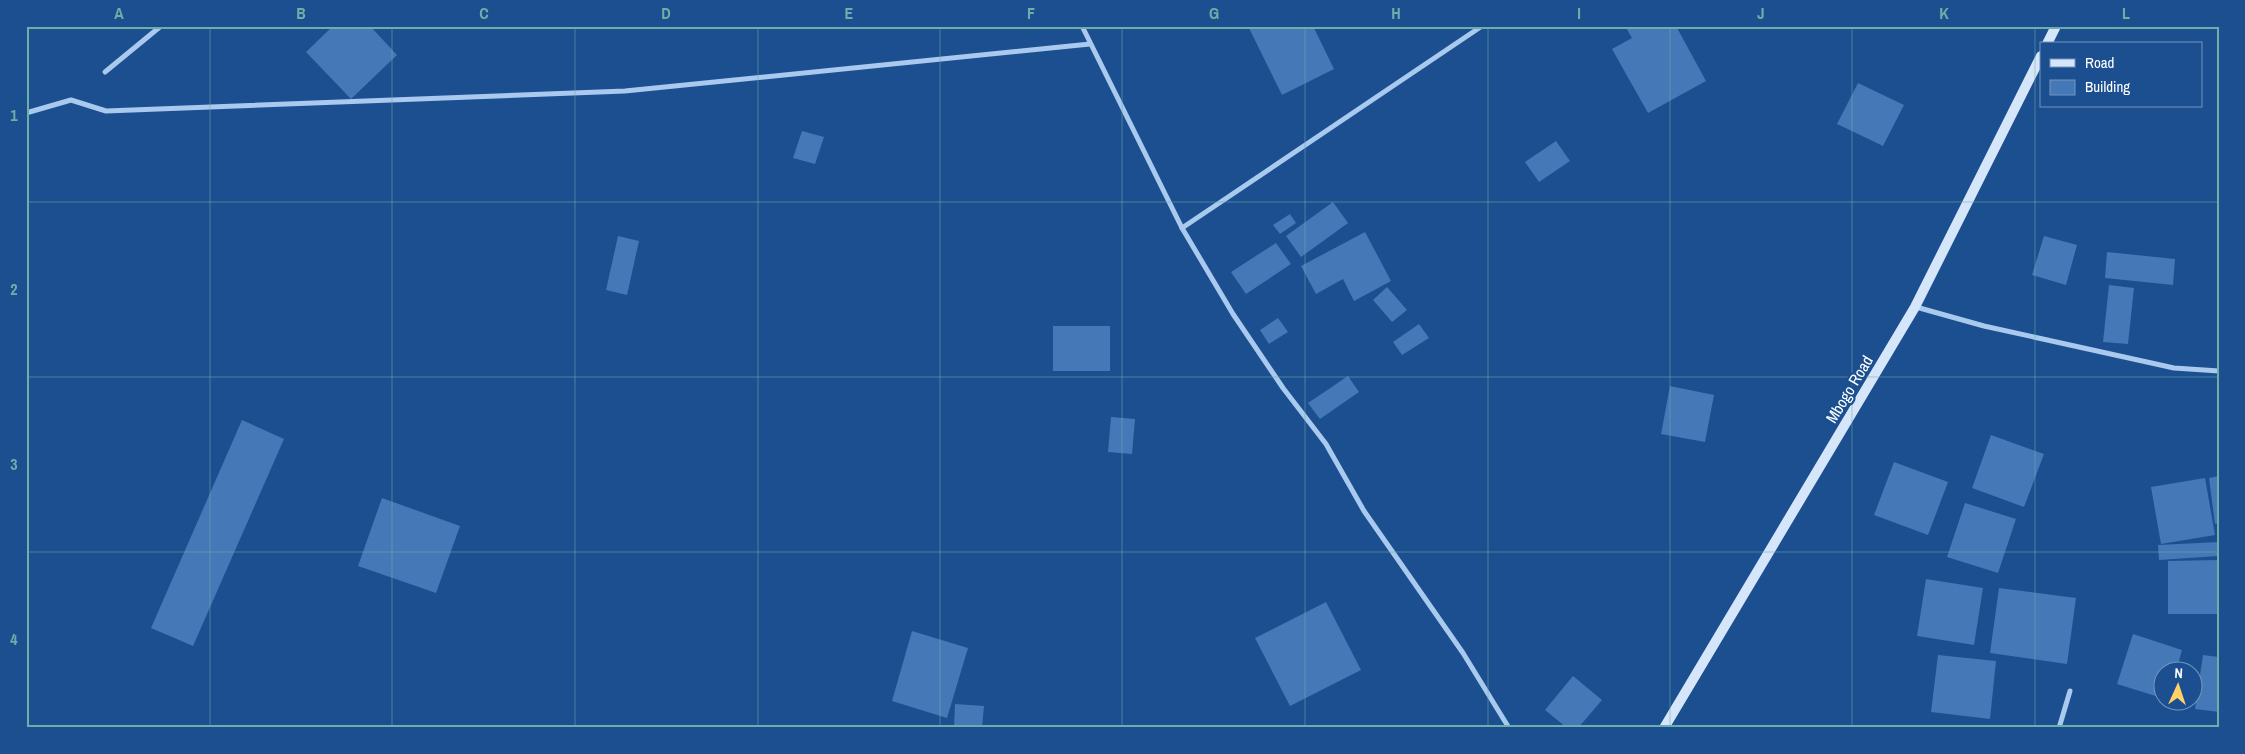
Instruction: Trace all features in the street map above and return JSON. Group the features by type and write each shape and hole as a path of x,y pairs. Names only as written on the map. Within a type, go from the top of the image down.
{"main road":[{"path":"2048,42 2056,26"},
{"name":"Mbogo Road","path":"1664,728 1915,306 2040,58"}],"street":[{"path":"106,72 161,26"},
{"path":"1082,26 1182,228 1233,314 1283,388 1326,444 1364,511 1463,653 1509,728"},
{"path":"1182,228 1482,26"},
{"path":"26,113 71,100 106,111 626,91 1090,44"},
{"path":"1915,306 1984,326 2174,368 2219,371"},
{"path":"2059,728 2070,691"}],"building":[{"path":"333,26 370,26 397,55 351,99 306,52"},
{"path":"1248,26 1313,26 1334,69 1282,95"},
{"path":"1625,26 1676,26 1706,81 1648,113 1612,49 1632,38"},
{"path":"1858,83 1904,105 1883,146 1837,124"},
{"path":"802,131 824,137 815,164 793,158"},
{"path":"1556,141 1570,161 1539,182 1525,162"},
{"path":"1333,202 1348,223 1301,257 1286,236"},
{"path":"1290,214 1296,223 1280,234 1273,225"},
{"path":"1365,232 1391,281 1354,301 1343,279 1316,294 1301,266"},
{"path":"618,236 639,241 627,295 606,290"},
{"path":"2044,236 2077,245 2066,285 2032,275"},
{"path":"1276,243 1291,264 1246,294 1231,272"},
{"path":"2107,252 2175,259 2173,285 2105,278"},
{"path":"2109,285 2134,288 2128,344 2103,342"},
{"path":"1387,287 1407,310 1392,322 1373,300"},
{"path":"1278,318 1288,332 1269,344 1260,330"},
{"path":"1419,324 1429,338 1402,355 1393,342"},
{"path":"1053,326 1110,326 1110,371 1053,371"},
{"path":"1348,376 1359,392 1320,419 1308,403"},
{"path":"1670,386 1714,395 1705,442 1661,434"},
{"path":"1111,417 1135,419 1132,454 1108,452"},
{"path":"242,420 284,439 193,646 151,628"},
{"path":"1991,435 2044,454 2024,507 1972,488"},
{"path":"1894,462 1948,482 1928,535 1874,515"},
{"path":"2219,476 2219,523 2215,524 2209,478"},
{"path":"2205,478 2215,535 2161,544 2151,487"},
{"path":"382,498 460,526 436,593 358,566"},
{"path":"1965,503 2016,519 1998,573 1947,557"},
{"path":"2219,542 2219,556 2159,560 2158,545"},
{"path":"2219,560 2219,614 2168,614 2168,561"},
{"path":"1926,579 1983,588 1974,645 1917,636"},
{"path":"1999,588 2076,598 2067,664 1990,653"},
{"path":"1326,602 1361,670 1290,706 1255,638"},
{"path":"912,631 968,648 947,718 892,701"},
{"path":"2133,634 2182,650 2179,662 2152,662 2152,695 2117,684"},
{"path":"1938,655 1996,661 1990,719 1931,712"},
{"path":"2203,655 2219,657 2219,712 2202,710"},
{"path":"1573,676 1602,700 1578,728 1567,728 1545,710"},
{"path":"955,704 984,706 982,728 954,728"}]}
